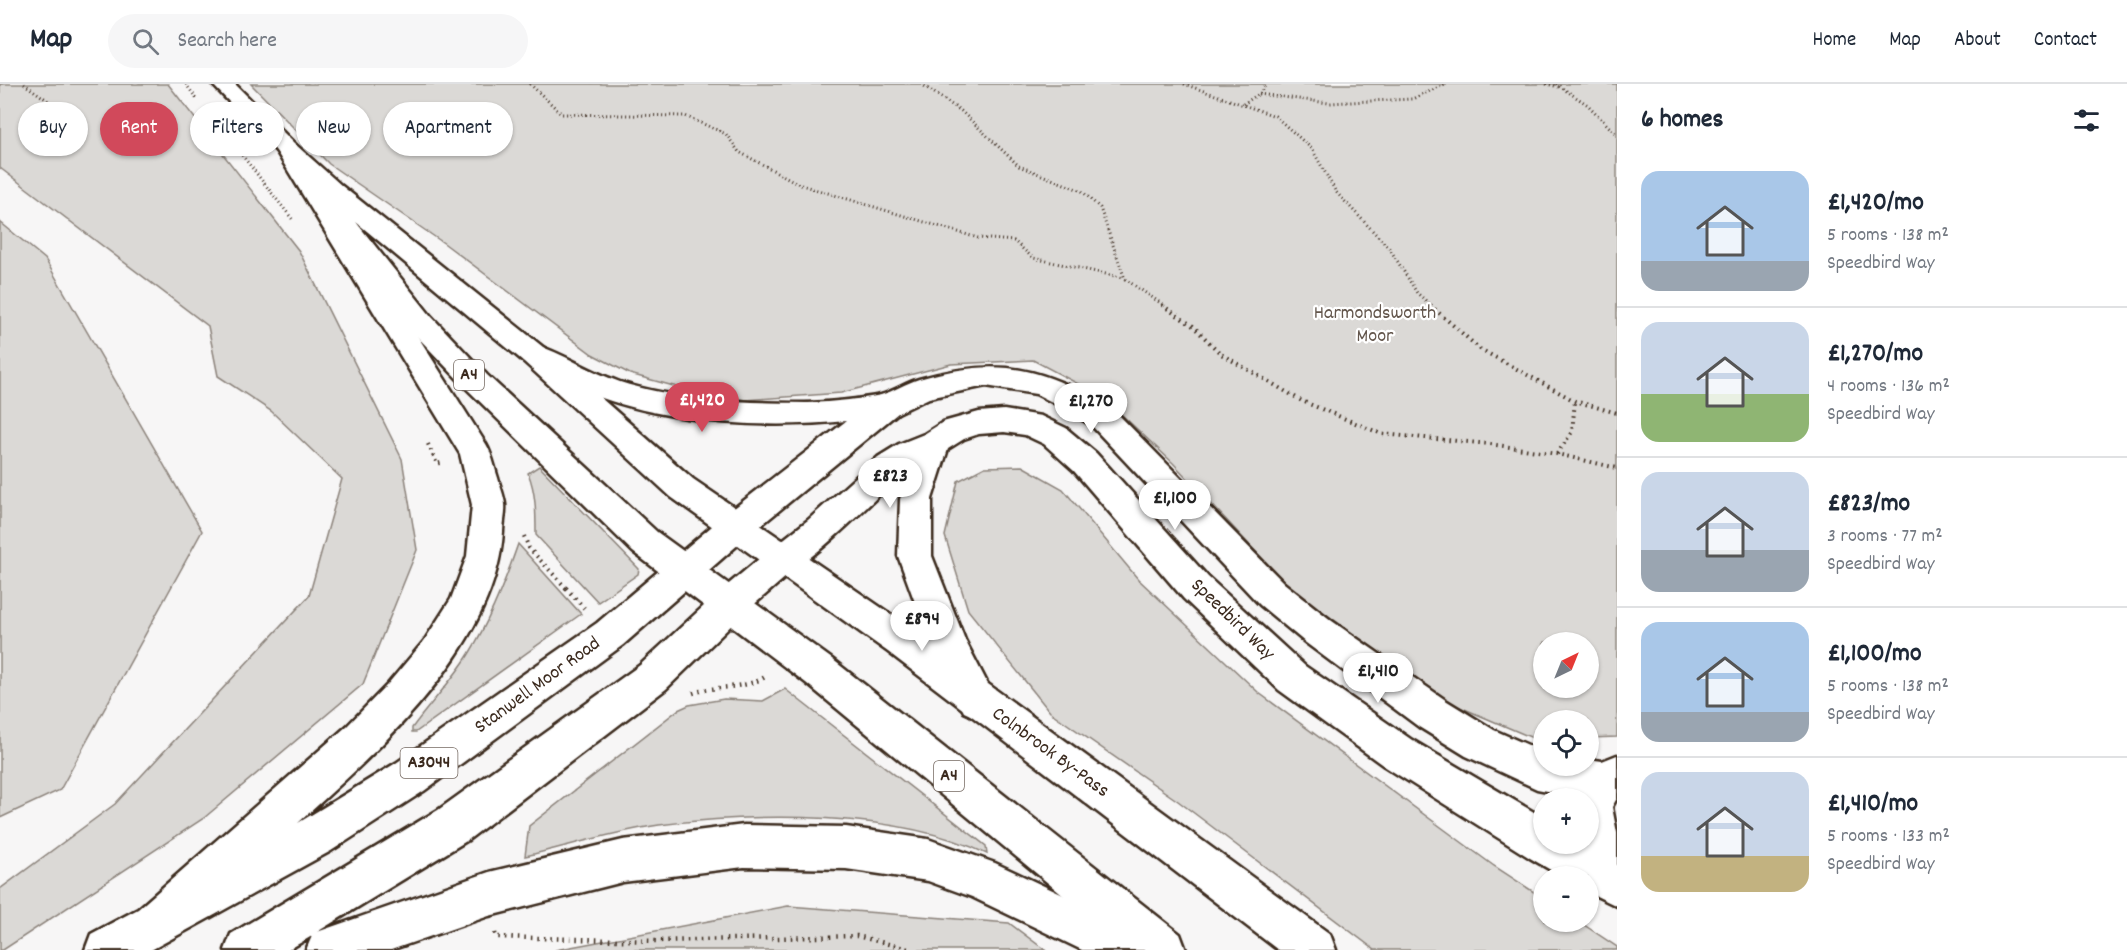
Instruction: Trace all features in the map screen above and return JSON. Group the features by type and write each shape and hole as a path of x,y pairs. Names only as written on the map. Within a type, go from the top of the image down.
{"main road":[{"name":"A4","path":"223,84 287,149 333,191 533,354 682,488 783,559"},
{"name":"A4","path":"287,149 376,269 421,323 477,382 645,542 819,671 1164,950"},
{"path":"153,925 336,763 390,710 422,674 450,633 477,583 487,537 489,505 485,474 475,452 287,149"},
{"path":"533,354 610,390 658,403 707,409 806,414 887,405"},
{"path":"736,526 887,405 921,389 986,376 1042,386 1069,397 1102,417 1272,594 1319,632 1432,714 1480,742 1537,770 1610,777"},
{"name":"Speedbird Way","path":"783,559 820,530 889,466 910,452 954,430 1004,421 1030,424 1055,436 1085,462 1196,588 1292,678 1398,753 1533,836"},
{"path":"934,442 916,499 915,556 949,646 977,700"},
{"name":"Stanwell Moor Road","path":"107,950 316,836 410,777 588,651 736,526"},
{"path":"247,950 453,825 653,677 730,604 783,559"},
{"name":"Colnbrook By-Pass","path":"783,559 902,641 977,700 1270,915 1314,950"},
{"path":"1610,777 1593,798 1592,821 1601,848 1617,873"},
{"path":"328,950 489,894 623,861 744,846 846,848 928,860 980,878 1130,950"},
{"name":"Speedbird Way","path":"1563,854 1617,885"}],"path":[{"path":"24,84 51,102"},
{"path":"186,84 293,220"},
{"path":"530,84 562,114 685,116 726,134 739,152 801,184 978,238 1014,241 1033,258 1125,279 1193,326 1221,354 1302,401 1382,434 1490,444 1557,454 1617,468"},
{"path":"921,84 961,111 1019,166 1082,191 1100,208 1125,279"},
{"path":"1184,84 1275,116 1312,149 1336,192 1390,249 1417,293 1480,350 1575,401 1617,413"},
{"path":"1242,105 1259,94 1266,84"},
{"path":"1259,94 1329,103 1412,99 1446,84"},
{"path":"1546,84 1560,88"},
{"path":"1556,84 1588,105 1617,135"},
{"path":"1557,454 1572,432 1575,401"},
{"path":"424,435 437,464 445,462"},
{"path":"524,529 524,541 590,614"},
{"path":"690,694 707,687 754,685 766,677"},
{"path":"496,938 657,941 857,936 912,950"}],"green space":[{"path":"0,84 168,84 190,112 190,156 224,156 299,251 402,459 417,550 363,684 204,818 3,950 0,950 0,889 115,804 309,596 342,479 271,411 218,376 208,326 0,168"},
{"name":"Harmondsworth Moor","path":"251,84 1617,84 1617,737 1599,738 1599,710 1533,710 1533,738 1448,702 1290,588 1173,463 1103,397 1033,360 951,364 841,393 745,400 688,390 630,374 592,354 445,244 329,164 321,156 371,156 371,102 296,102 296,130 284,118 284,102 269,102"},
{"path":"0,222 45,259 202,531 60,790 0,818"},
{"path":"539,466 639,569 638,574 598,602 536,535 534,495 528,473"},
{"path":"1022,466 1063,489 1138,579 1259,693 1494,866 1533,891 1533,932 1594,932 1617,947 1617,950 1375,950 1178,801 1050,712 968,610 945,536 958,481 985,467"},
{"path":"518,544 581,614 416,732 412,732 412,728 456,673 477,641 497,600"},
{"path":"785,689 986,846 987,854 951,840 912,829 870,822 782,817 659,825 525,856 529,826 678,710 689,705 724,699 763,701"},
{"path":"788,906 1009,923 1045,950 555,950"}]}
